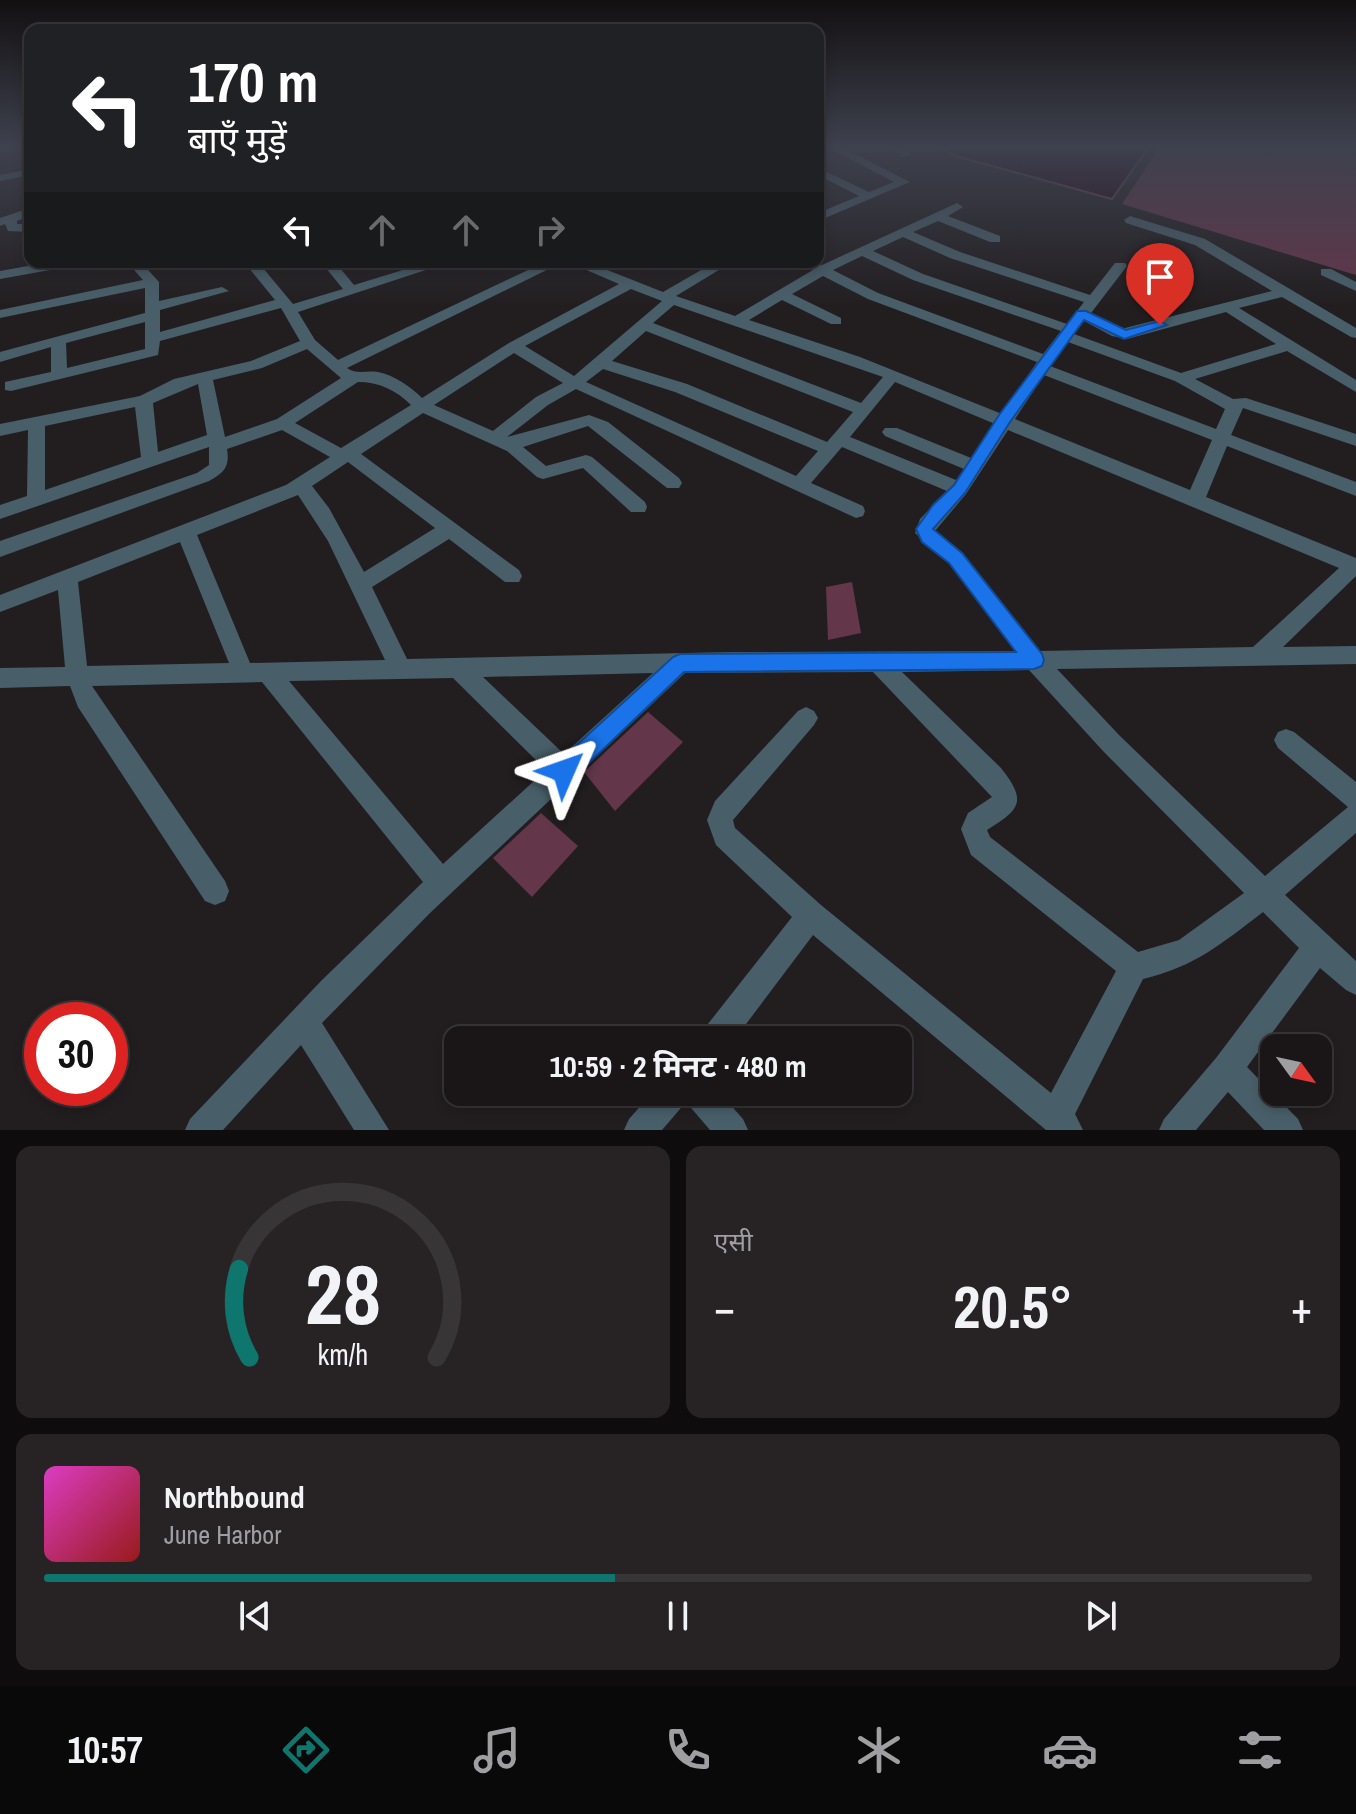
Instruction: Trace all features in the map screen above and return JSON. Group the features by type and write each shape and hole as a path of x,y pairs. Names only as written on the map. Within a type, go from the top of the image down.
{"street":[{"path":"824,211 854,201"},
{"path":"737,321 822,270 957,207"},
{"path":"937,216 995,239"},
{"path":"5,220 12,228 24,228"},
{"path":"1130,220 1200,242 1356,334"},
{"path":"901,231 955,255 1092,300"},
{"path":"861,250 918,277 1181,378 1234,407"},
{"path":"1120,266 1043,364 960,489 939,509 924,529 925,533 956,558 1034,660 1111,743 1318,947 1356,980"},
{"path":"0,275 39,268"},
{"path":"11,386 150,354 155,349 152,282 139,268"},
{"path":"256,268 288,306 309,343 353,378"},
{"path":"333,268 350,289"},
{"path":"154,338 288,306 422,268"},
{"path":"336,367 543,268"},
{"path":"590,268 893,375 1355,566 1259,656"},
{"path":"502,442 542,401 575,383 601,363 644,325 668,298 716,268"},
{"path":"818,268 892,304 1356,489"},
{"path":"1326,272 1356,287"},
{"path":"0,314 152,282"},
{"path":"0,604 299,485 514,346 629,284"},
{"path":"0,357 222,291"},
{"path":"1082,314 1124,335 1283,292"},
{"path":"780,294 836,321"},
{"path":"1227,307 1356,387"},
{"path":"644,325 864,410"},
{"path":"58,340 59,375"},
{"path":"0,430 145,400 180,383 256,365 309,343"},
{"path":"1181,378 1289,345"},
{"path":"514,346 575,383 856,511"},
{"path":"601,363 681,388 960,489"},
{"path":"799,485 893,375"},
{"path":"0,512 150,459 283,423 353,378 377,377 407,392 420,405 502,442 543,473 586,461 638,507"},
{"path":"0,549 203,477 219,464 205,378"},
{"path":"145,400 143,410 150,459"},
{"path":"1196,499 1220,437 1234,407 1240,402 1356,440"},
{"path":"502,442 589,420 602,426 673,483"},
{"path":"36,500 37,422"},
{"path":"283,423 345,454 512,576"},
{"path":"891,432 975,467"},
{"path":"299,485 309,491 315,501 401,671"},
{"path":"185,530 256,674 441,883"},
{"path":"359,585 448,530"},
{"path":"67,577 77,675 99,722 215,891"},
{"path":"0,687 11,678 77,675 460,670 680,663 1356,655"},
{"path":"201,1130 441,883 680,663"},
{"path":"878,663 992,776 1005,793 1005,805 977,822 975,838 980,846 1134,967"},
{"path":"460,670 564,771"},
{"path":"806,718 724,810 720,828 811,915 1062,1123 1134,967"},
{"path":"1286,740 1356,798"},
{"path":"1134,967 1189,950 1265,894 1356,816"},
{"path":"726,1026 811,915"},
{"path":"1175,1130 1227,1069 1318,947"},
{"path":"304,1022 373,1130"},
{"path":"1227,1069 1287,1130"},
{"path":"640,1130 661,1106"},
{"path":"710,1106 732,1130"}],"building":[{"path":"1124,201 1356,201 1356,275 1122,204"},
{"path":"852,582 861,633 828,640 826,587"},
{"path":"648,712 683,742 615,811 584,772"},
{"path":"541,813 578,846 532,897 493,858"}],"route":[{"path":"564,771 680,663 1034,660 956,558 928,537 924,529 960,489 1046,360 1082,314 1124,335 1160,325"}]}
